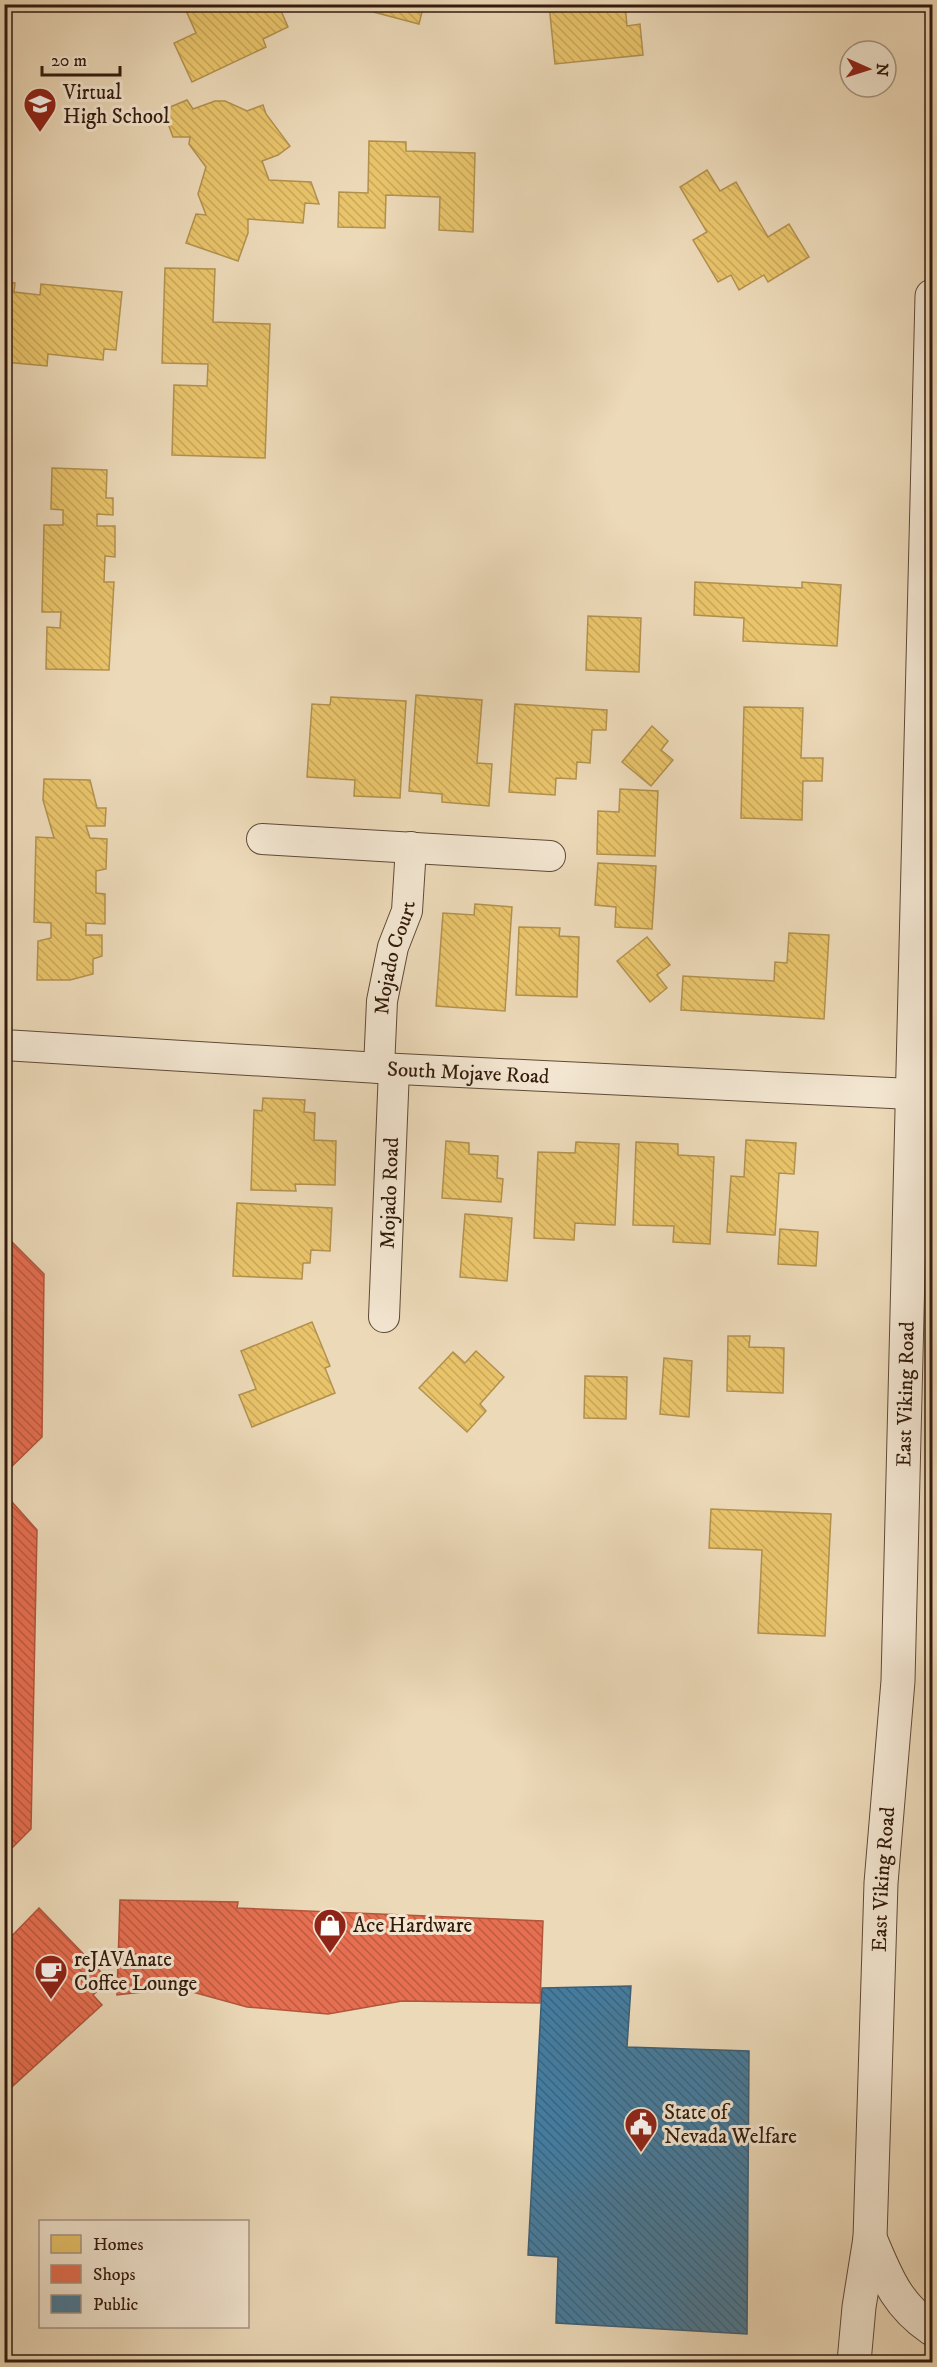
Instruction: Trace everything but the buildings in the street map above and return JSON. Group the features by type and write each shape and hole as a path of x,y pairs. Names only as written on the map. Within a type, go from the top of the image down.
{"street":[{"name":"East Viking Road","path":"854,2362 859,2307 870,2238 881,1883 898,1681 923,1095 933,296"},
{"path":"262,839 550,856"},
{"name":"Mojado Court","path":"387,1068 382,1001 393,947 406,911 411,848"},
{"name":"South Mojave Road","path":"4,1046 923,1095"},
{"name":"Mojado Road","path":"384,1317 387,1068"},
{"name":"East Viking Road","path":"870,2238 891,2285 904,2304 911,2314 933,2329"}],"place":[{"name":"Virtual High School","path":"40,133"},
{"name":"Ace Hardware","path":"330,1954"},
{"name":"reJAVAnate Coffee Lounge","path":"51,2000"},
{"name":"State of Nevada Welfare","path":"641,2153"}]}
